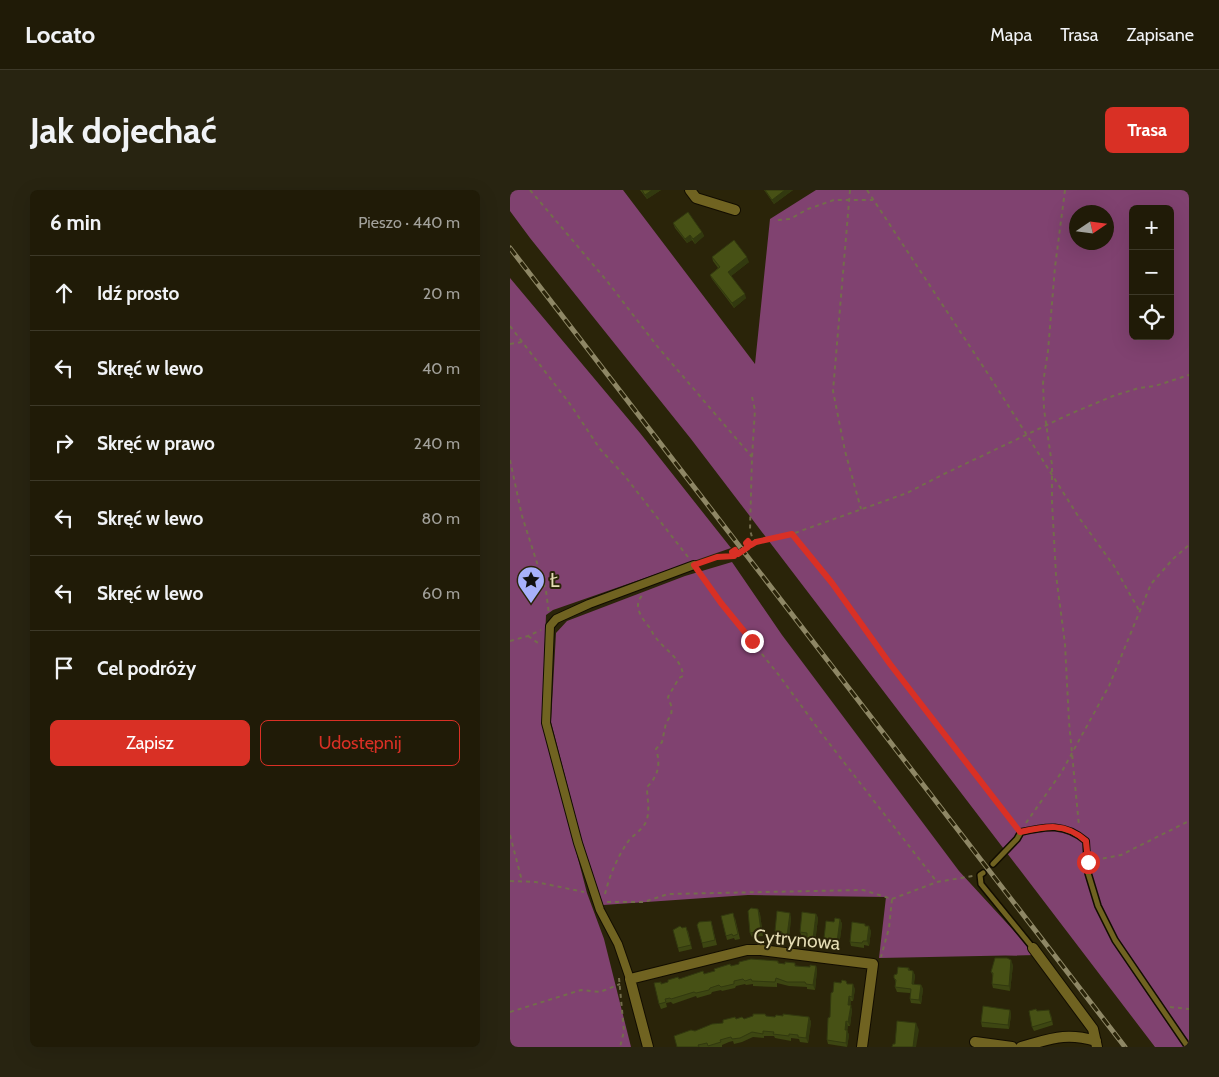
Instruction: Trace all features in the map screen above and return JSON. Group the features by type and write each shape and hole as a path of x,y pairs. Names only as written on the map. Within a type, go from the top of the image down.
{"street":[{"path":"690,190 696,198 735,210"},
{"path":"648,1047 630,979 618,944 607,924 578,843 546,723 550,626 556,619 589,604 694,565"},
{"path":"1033,948 1093,1029 1097,1044"},
{"name":"Cytrynowa","path":"630,979 746,950 762,950 873,966"},
{"path":"862,1047 873,966"},
{"path":"1021,1047 1066,1036 1081,1036 1097,1044"},
{"path":"975,1042 1012,1047"}],"lane":[{"path":"993,864 1017,839 1020,832 1055,826 1075,832 1086,841 1088,873 1098,906 1115,940 1188,1047"},
{"path":"981,874 981,884 1033,948"}],"path":[{"path":"530,190 607,281 657,346 752,458"},
{"path":"850,190 833,391 845,451 861,509"},
{"path":"867,190 987,372 1080,519 1114,566 1140,612"},
{"path":"1065,190 1043,383 1044,409 1052,476 1056,575 1065,644 1072,753 1080,836"},
{"path":"778,220 790,219 808,209 834,200 873,200"},
{"path":"510,326 570,404 600,449 624,475 937,882"},
{"path":"510,344 523,342"},
{"path":"694,565 717,557 734,556 732,552 735,550 738,554 748,547 746,543 748,541 751,545 756,542 792,534 908,494 944,474 1112,396 1139,388 1155,386 1189,375"},
{"path":"752,397 754,410 750,530 756,542"},
{"path":"510,460 522,516 546,591 550,626 528,636 510,641"},
{"path":"792,534 832,583 890,664 1020,832 1061,773 1109,686 1151,584 1173,559 1189,545"},
{"path":"607,924 604,894 608,880 628,842 643,828 647,819 649,804 647,787 655,779 658,764 656,749 662,742 666,722 671,715 672,708 668,697 682,676 682,667 642,620 638,608 641,596 646,592"},
{"path":"528,636 548,649"},
{"path":"1088,862 1121,855 1189,821"},
{"path":"510,835 522,881"},
{"path":"605,901 644,902 668,894 863,890 892,899 937,882 981,874"},
{"path":"510,880 536,882 596,896"},
{"path":"873,966 881,958 886,942 892,899"},
{"path":"619,976 618,984 624,1031 620,1047"},
{"path":"510,1012 580,990 600,992 630,979"},
{"path":"1160,1006 1189,1009"}],"shaded area":[{"path":"510,190 623,190 755,364 770,219 816,190 1189,190 1189,1047 1155,1047 691,439 510,211"},
{"path":"510,278 640,433 731,548 553,610 546,615 542,721 587,893 604,939 631,1047 510,1047"},
{"path":"732,562 782,635 959,871 1036,955 879,958 886,897 748,895 603,905 581,838 551,722 556,633 567,621 685,576"}],"building":[{"path":"642,190 652,190 645,195"},
{"path":"765,190 785,190 772,200"},
{"path":"688,212 702,232 693,239 690,235 685,239 673,223"},
{"path":"734,240 747,257 728,272 745,294 732,303 710,275 720,267 712,257"},
{"path":"751,908 758,909 761,931 750,933 748,911"},
{"path":"777,911 790,913 787,936 782,935 782,932 775,931"},
{"path":"802,912 816,914 813,939 807,938 807,933 800,932"},
{"path":"733,913 738,934 726,936 721,916"},
{"path":"835,918 840,919 837,942 824,938 826,921 834,922"},
{"path":"711,921 715,940 702,943 697,925 699,922"},
{"path":"852,922 869,926 867,941 862,943 850,942"},
{"path":"680,926 682,928 686,927 691,945 678,948 673,930"},
{"path":"995,958 1011,960 1009,986 992,984 993,973 991,972"},
{"path":"751,959 778,961 778,963 785,964 785,962 795,963 795,966 816,966 813,985 806,984 805,982 787,982 776,978 775,982 752,981 751,979 745,981 743,979 734,981 734,984 721,987 719,985 709,990 665,999 666,1002 659,1004 654,983 661,982 661,984 668,982 668,980 678,977 679,979 703,971 704,974 715,971 714,969 730,964 731,966 739,964 739,962"},
{"path":"898,967 909,968 908,970 913,971 912,984 921,985 919,1000 910,999 911,989 895,987 896,980 894,975 897,974"},
{"path":"842,980 846,981 847,984 853,984 852,997 849,996 848,1005 851,1005 848,1022 846,1021 846,1043 827,1040 831,993 833,992 834,982 841,983"},
{"path":"983,1006 1010,1010 1008,1025 981,1022"},
{"path":"1036,1009 1037,1011 1049,1010 1052,1021 1032,1027 1029,1011"},
{"path":"753,1014 765,1014 766,1016 775,1017 776,1015 783,1016 783,1014 809,1017 806,1038 798,1037 798,1035 789,1034 789,1036 763,1031 763,1034 752,1032 740,1038 732,1039 731,1037 720,1040 721,1042 708,1046 707,1043 698,1045 699,1047 677,1047 674,1036 691,1030 695,1031 712,1024 723,1023 723,1020 735,1017 736,1019 742,1017 744,1019 753,1016"},
{"path":"897,1021 916,1023 913,1047 892,1047 895,1044"}],"railway":[{"path":"510,248 1125,1047"}],"place":[{"name":"Ł","path":"531,604"}],"route":[{"path":"752,641 721,603 694,565 717,557 734,556 732,552 735,550 738,554 748,547 746,543 748,541 751,545 756,542 792,534 832,583 890,664 1020,832 1055,826 1075,832 1086,841 1088,862"}]}
